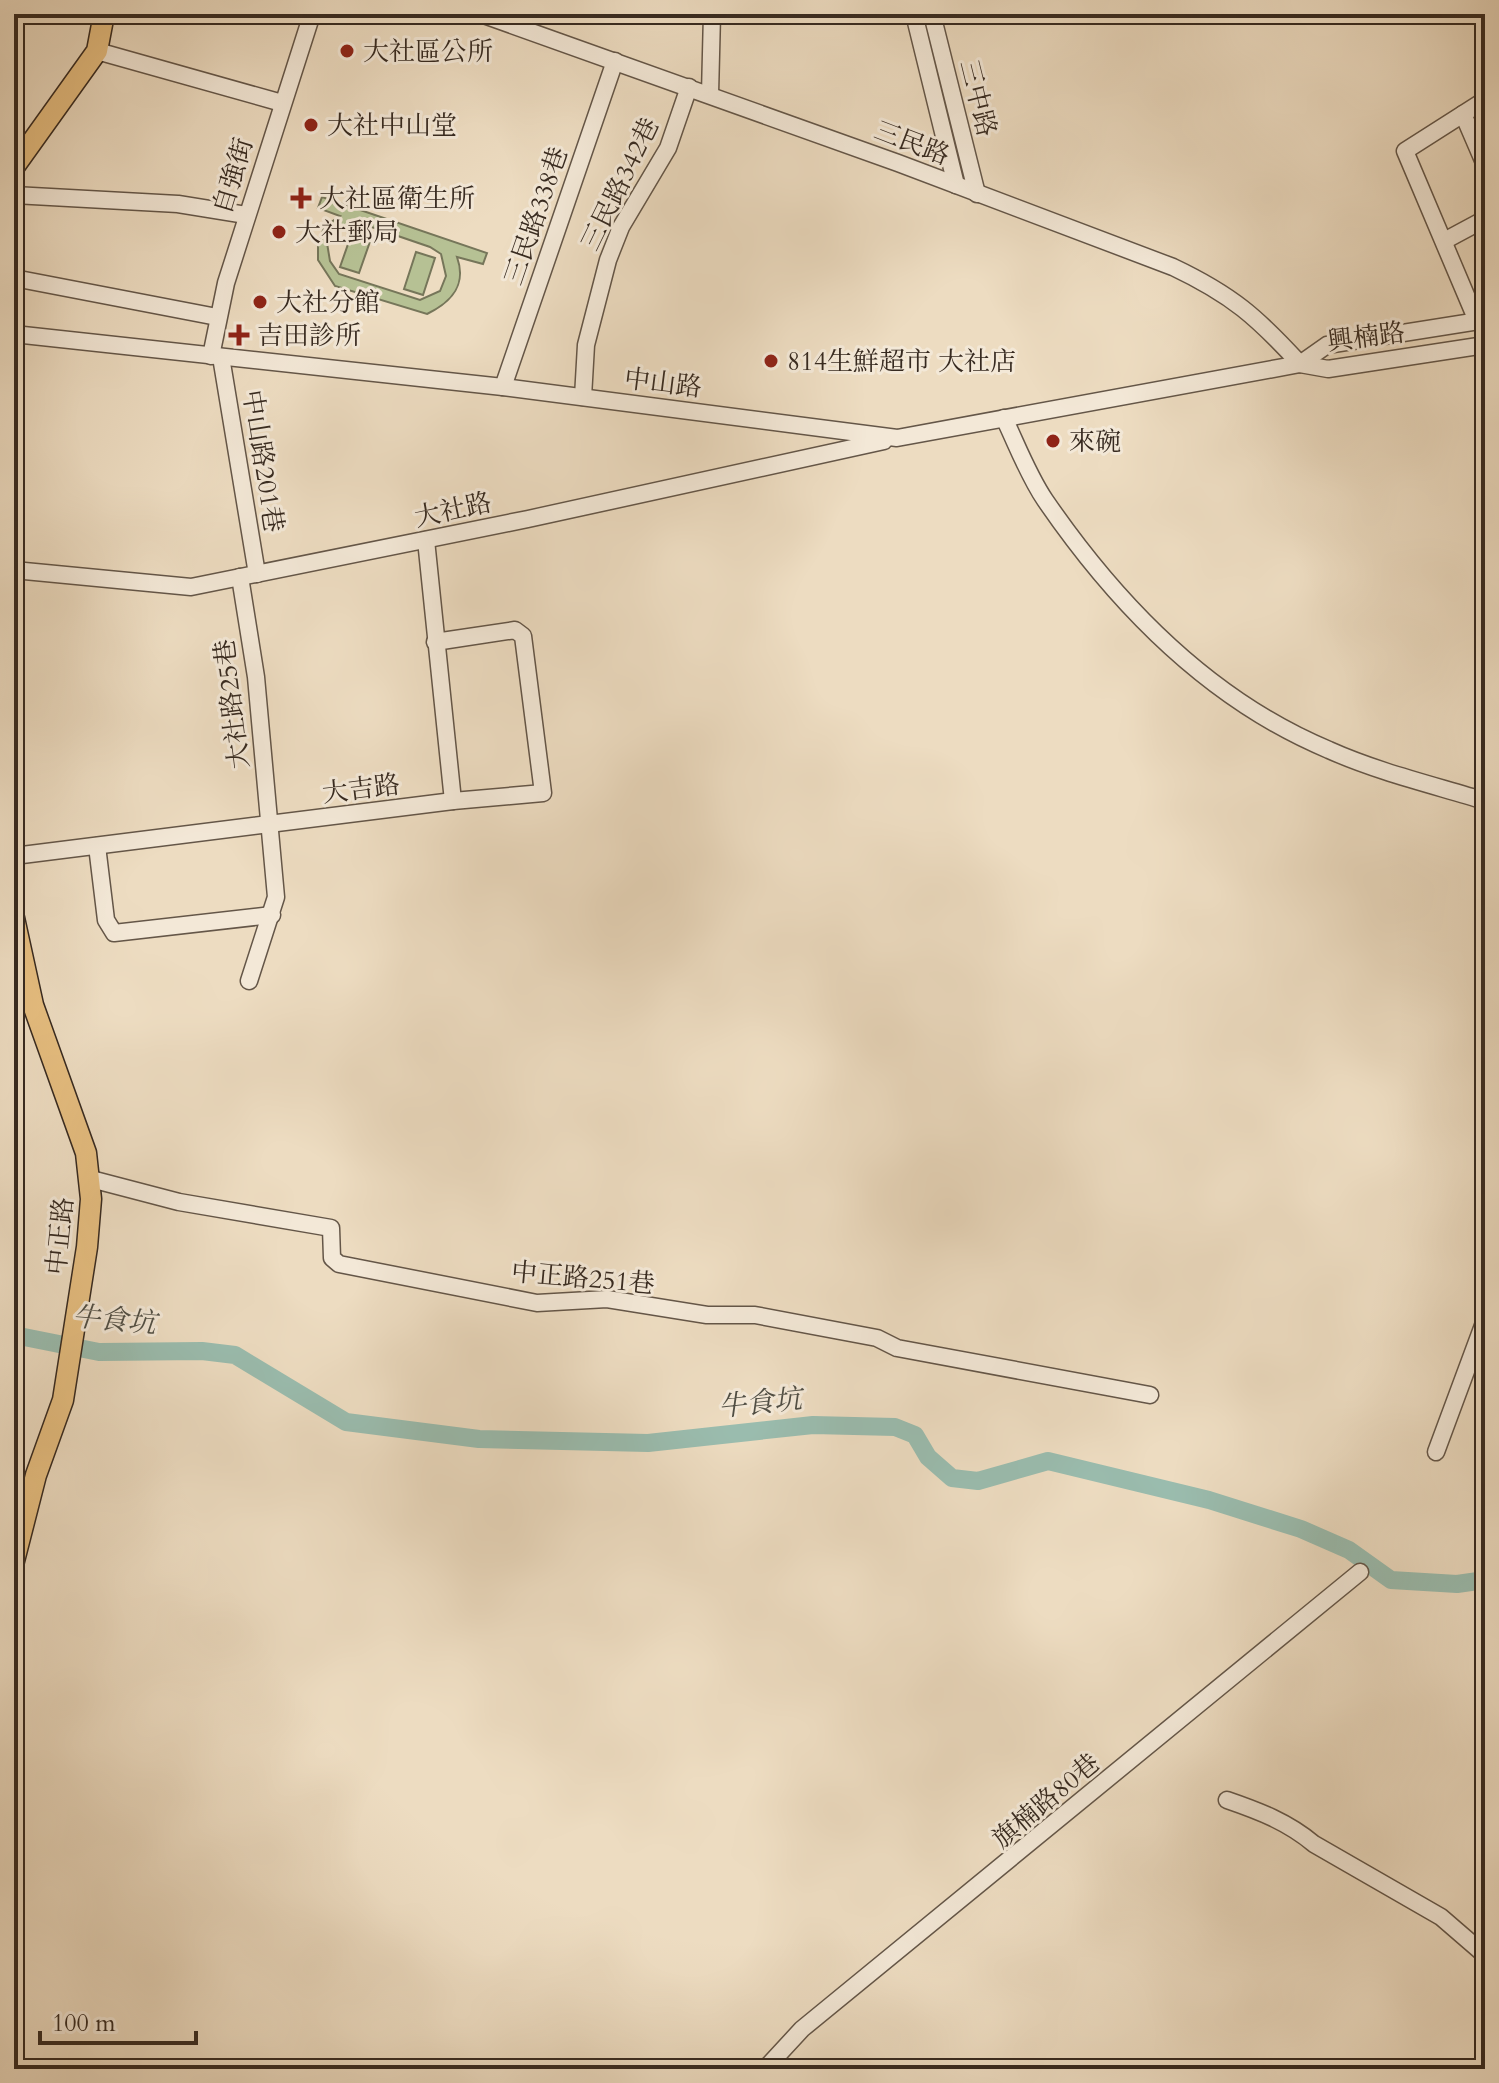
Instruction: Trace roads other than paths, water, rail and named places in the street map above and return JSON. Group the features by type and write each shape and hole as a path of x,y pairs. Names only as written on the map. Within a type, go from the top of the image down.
{"main road":[{"path":"14,167 97,51 104,14"},
{"name":"中正路","path":"14,918 33,1005 86,1153 91,1179 87,1247 63,1400 36,1475 14,1561"}],"street":[{"name":"自強街","path":"216,356 217,317 246,215 312,14"},
{"name":"三民路","path":"481,14 710,94 1173,267 1211,285 1257,317 1300,364"},
{"path":"710,94 712,14"},
{"path":"914,14 956,185"},
{"name":"三中路","path":"932,14 977,194"},
{"path":"97,51 282,103"},
{"name":"三民路338巷","path":"503,387 615,61"},
{"name":"三民路342巷","path":"583,397 586,345 608,260 621,227 668,148 689,87"},
{"path":"1481,320 1405,151 1485,100"},
{"path":"1463,114 1485,165"},
{"path":"14,195 178,204 246,215"},
{"path":"1444,241 1485,219"},
{"path":"14,278 217,317"},
{"name":"興楠路","path":"1300,364 1327,345 1481,320"},
{"name":"中山路","path":"14,334 503,387 897,438 1300,364"},
{"name":"興楠路","path":"1300,364 1328,369 1485,345"},
{"name":"中山路201巷","path":"216,356 257,574"},
{"path":"1004,418 1043,498 1115,592 1163,643 1219,687 1280,726 1329,751 1485,801"},
{"name":"大社路","path":"14,570 191,587 426,540 897,438"},
{"path":"426,540 453,801"},
{"name":"大社路25巷","path":"240,577 256,677 276,897 249,981"},
{"name":"大吉路","path":"14,856 453,801 543,793 523,636 515,630 435,642"},
{"path":"97,846 106,920 114,933 272,915"},
{"name":"中正路251巷","path":"91,1179 179,1202 331,1228 332,1258 339,1264 537,1303 607,1299 707,1315 755,1315 877,1338 897,1348 1150,1395"},
{"path":"1436,1452 1485,1320"},
{"name":"旗楠路80巷","path":"765,2069 802,2029 1360,1572"},
{"path":"1227,1800 1264,1813 1299,1831 1314,1844 1441,1917 1485,1955"}],"waterway":[{"name":"牛食坑","path":"14,1335 99,1352 202,1351 235,1355 346,1422 479,1439 648,1443 813,1425 895,1427 915,1435 928,1457 952,1478 978,1481 1048,1461 1209,1500 1301,1529 1349,1550 1391,1580 1457,1584 1485,1580"}],"place":[{"name":"大社區公所","path":"347,51"},
{"name":"大社中山堂","path":"311,125"},
{"name":"大社區衛生所","path":"301,198"},
{"name":"大社郵局","path":"279,232"},
{"name":"大社分館","path":"260,302"},
{"name":"吉田診所","path":"239,335"},
{"name":"814生鮮超市 大社店","path":"771,361"},
{"name":"來碗","path":"1053,441"}]}
